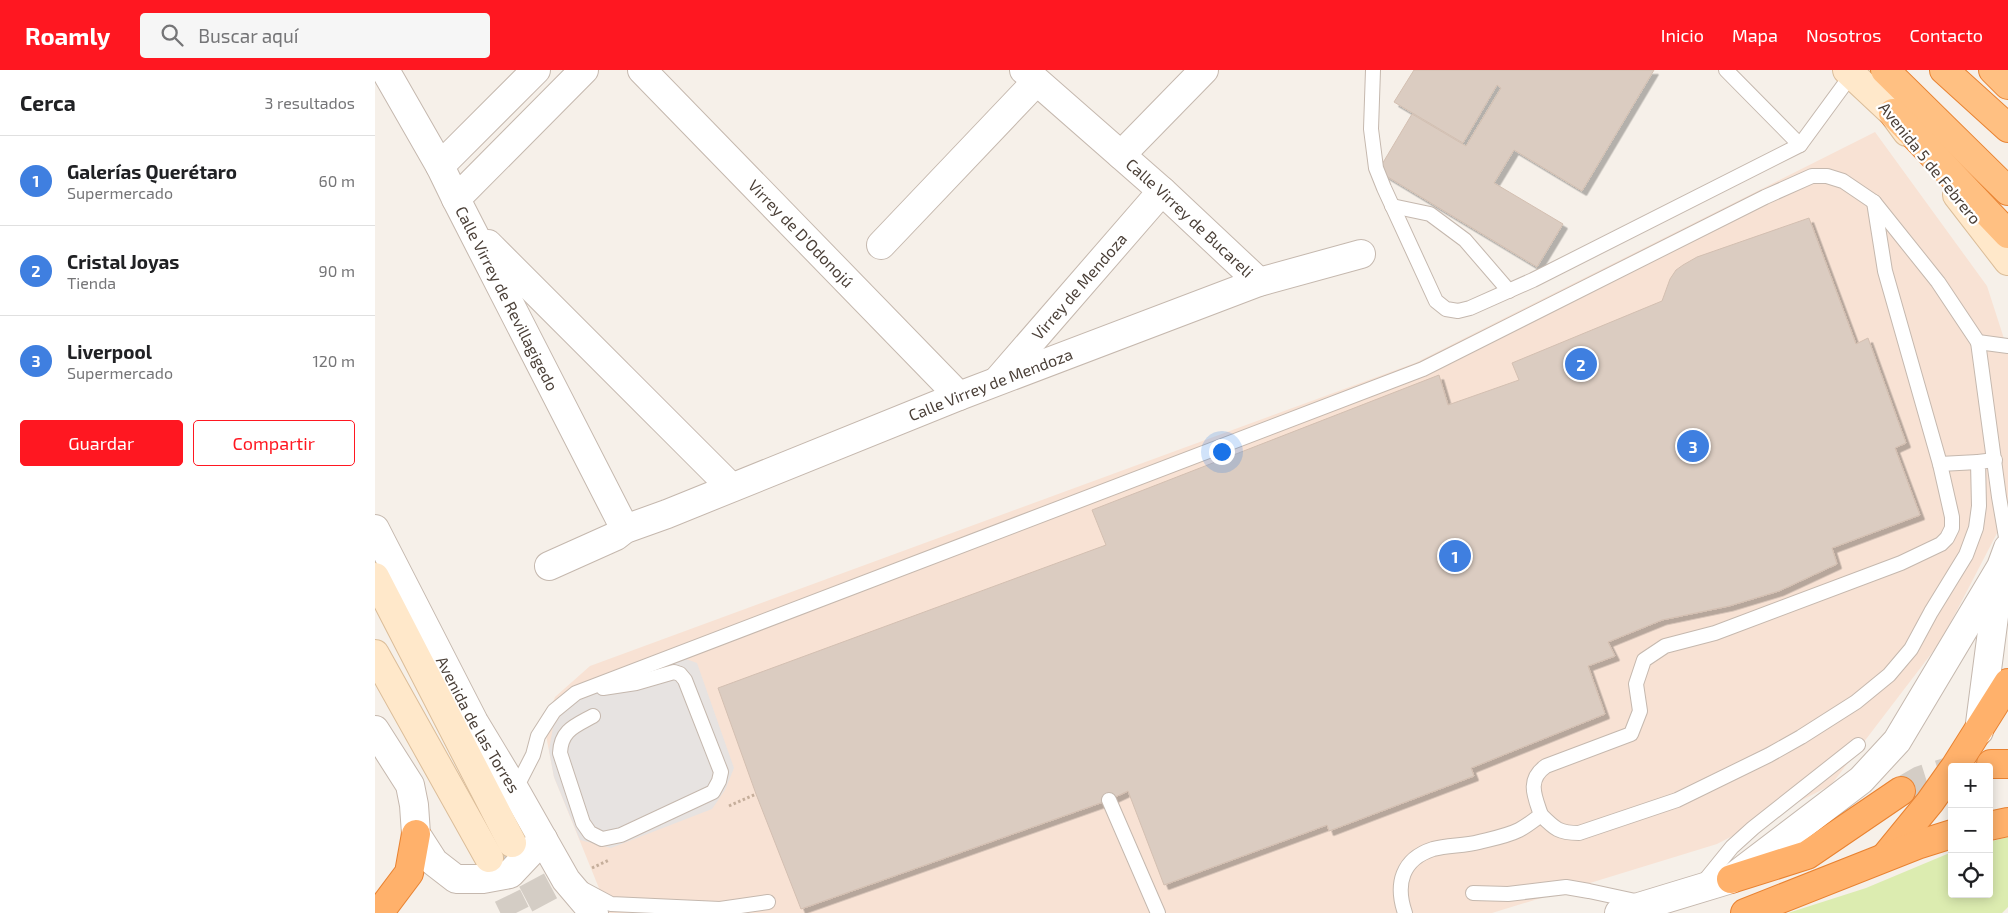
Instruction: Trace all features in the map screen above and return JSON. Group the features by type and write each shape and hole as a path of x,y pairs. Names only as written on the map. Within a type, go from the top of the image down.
{"highway":[{"path":"1885,70 2008,191"},
{"path":"1944,70 2008,128"},
{"path":"1993,70 2008,85"},
{"path":"1893,114 2008,234"},
{"path":"1958,763 2008,683"},
{"path":"1884,858 1931,802 1948,777"},
{"path":"1731,879 1807,855 1901,790"},
{"path":"1993,825 2008,822"},
{"path":"379,913 409,872 416,834"},
{"path":"1745,913 1884,858 1948,835"}],"main road":[{"name":"Avenida 5 de Febrero","path":"1849,72 1893,114 2008,261"},
{"name":"Avenida de las Torres","path":"375,577 512,843"},
{"path":"375,654 489,858"}],"street":[{"name":"Calle Virrey de Revillagigedo","path":"385,70 441,166 606,495 625,529"},
{"path":"441,166 536,70"},
{"path":"456,199 584,70"},
{"name":"Virrey de D'Odonojú","path":"643,70 959,396"},
{"name":"Calle Virrey de Bucareli","path":"1121,155 1204,70"},
{"path":"881,245 1030,76"},
{"name":"Calle Virrey de Bucareli","path":"1030,76 1162,191 1259,282"},
{"name":"Virrey de Mendoza","path":"996,382 1162,191"},
{"path":"471,226 731,487"},
{"name":"Calle Virrey de Mendoza","path":"549,566 616,536 625,529 667,514 959,396 1259,282 1361,254"},
{"name":"Avenida de las Torres","path":"375,529 473,722 515,790 566,880 594,913"},
{"path":"1979,731 2005,555"},
{"path":"1619,913 1731,879 1861,780 1897,740 2005,555"},
{"path":"375,731 413,793 416,834 434,862 456,879 483,879 510,874 543,839"}],"lane":[{"path":"1373,70 1371,129 1376,168 1436,301 1447,310 1458,311 1471,308 1509,291 1800,146 1849,72"},
{"path":"1725,70 1800,146"},
{"path":"515,790 533,755 538,736 554,711 575,693 1423,369 1797,181 1812,176 1827,176 1843,181 1873,202 1938,282 1978,342 1995,460 2005,555"},
{"path":"1873,202 1885,271 1940,464 1952,517 1952,528 1947,538 1941,544 1901,563 1769,614 1709,635 1665,646 1644,660 1637,684 1640,711 1631,734 1546,766 1537,772 1534,781 1534,793 1541,815 1555,829 1566,833 1579,833 1677,800 1782,748 1856,702 1889,675 1911,649 1931,612 1966,556 1975,528 1979,506 1978,462"},
{"path":"1392,206 1430,214 1465,240 1509,291"},
{"path":"1978,342 2008,346"},
{"path":"1940,464 1995,460"},
{"path":"575,693 636,683 674,672 680,674 685,680 721,772 713,792 621,835 602,839 590,833 583,822 560,753 561,741 570,729 593,716"},
{"path":"1699,888 1732,847 1858,745"},
{"path":"1109,800 1158,913"},
{"path":"1405,913 1402,903 1402,876 1408,864 1420,855 1435,849 1478,843 1519,830 1541,815"},
{"path":"566,880 611,904 720,908 768,902"},
{"path":"1473,893 1508,894 1566,888 1589,890 1648,904"}],"shaded area":[{"path":"1875,132 1987,286 2008,351 2008,512 1941,641 1831,785 1717,844 1492,913 609,913 554,777 544,725 555,697 590,666 1415,363"},
{"path":"683,658 697,663 734,768 725,790 712,809 611,848 580,840 554,777 549,750 553,727 566,706 587,692"}],"green space":[{"path":"2008,837 2008,907 2002,913 1788,913 1866,888 1948,854 1948,898 1993,898 1993,841"}],"building":[{"path":"1414,70 1654,70 1582,191 1514,150 1494,183 1563,224 1537,267 1378,171 1412,114 1466,146 1501,88 1497,85 1463,143 1394,102"},
{"path":"1809,218 1856,344 1868,338 1906,443 1895,448 1920,515 1832,548 1837,564 1779,591 1729,606 1662,620 1608,642 1615,656 1588,666 1605,714 1471,768 1474,776 1329,831 1327,825 1164,885 1128,791 1109,800 801,909 756,794 718,688 1106,545 1092,510 1439,375 1448,405 1519,380 1512,363 1662,301 1670,279 1676,270 1697,257"}],"tunnel":[{"path":"1901,791 1920,780 1948,771"},
{"path":"512,843 549,913"},
{"path":"489,858 516,913"}],"place":[{"name":"Cristal Joyas","path":"1581,364"},
{"name":"Liverpool","path":"1693,446"},
{"name":"Galerías Querétaro","path":"1455,556"}]}
